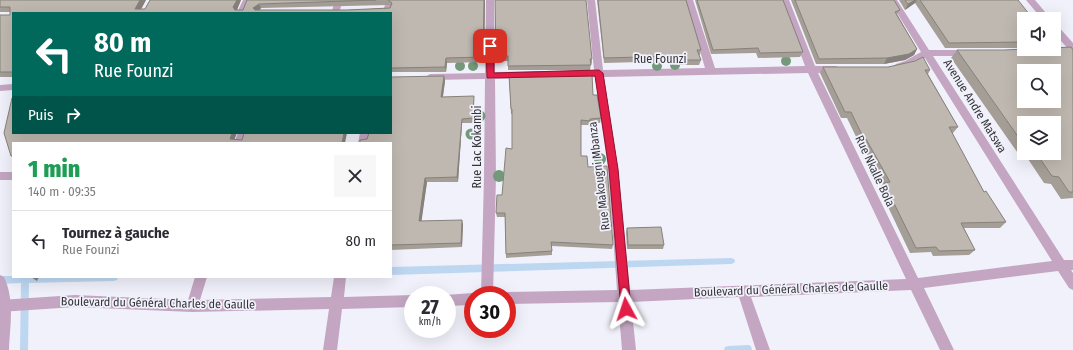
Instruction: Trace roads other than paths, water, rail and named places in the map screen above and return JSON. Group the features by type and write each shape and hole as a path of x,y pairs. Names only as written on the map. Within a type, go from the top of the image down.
{"street":[{"path":"241,12 247,0"},
{"path":"336,11 339,0"},
{"path":"385,11 390,0"},
{"name":"Rue Lac Kokambi","path":"487,286 490,177 490,0"},
{"name":"Rue Makougni Mbanza","path":"591,0 599,73 613,169 629,350"},
{"path":"689,0 711,72"},
{"name":"Rue Nkalle Bola","path":"785,0 811,69 947,350"},
{"name":"Avenue Andre Matswa","path":"893,0 927,54 1068,265 1073,284"},
{"path":"1030,0 1041,12"},
{"path":"1061,35 1073,48"},
{"path":"1061,49 1073,48"},
{"path":"890,67 908,64 927,54 982,53"},
{"name":"Rue Founzi","path":"422,77 847,68"},
{"path":"0,88 12,87"},
{"path":"0,176 12,176"},
{"name":"Boulevard du Général Charles de Gaulle","path":"516,298 625,296 914,284 1068,265"},
{"path":"192,306 201,278"},
{"path":"330,350 340,278"},
{"path":"0,281 2,306 2,350"},
{"path":"743,291 763,350"},
{"name":"Boulevard du Général Charles de Gaulle","path":"2,306 75,301 192,306 404,301"}],"waterway":[{"path":"392,271 731,261"},
{"path":"25,279 70,278"},
{"path":"0,280 25,279"},
{"path":"24,350 25,279"},
{"path":"728,350 748,349"}]}
